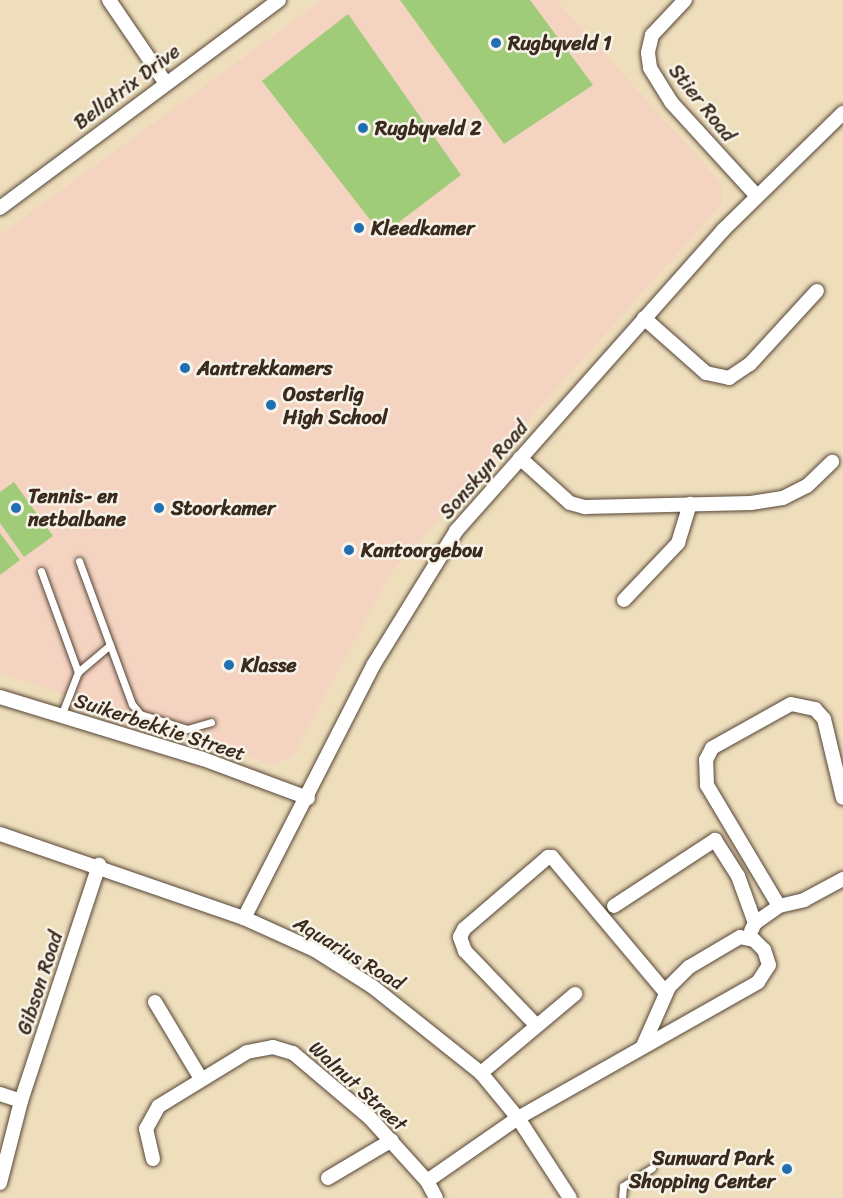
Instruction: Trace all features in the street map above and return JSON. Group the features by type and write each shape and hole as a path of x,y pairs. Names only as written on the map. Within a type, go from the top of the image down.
{"street":[{"path":"109,0 165,82"},
{"name":"Bellatrix Drive","path":"0,208 165,82 279,0"},
{"name":"Stier Road","path":"685,0 652,35 648,53 650,68 671,102 756,195"},
{"name":"Sonskyn Road","path":"244,918 308,798 374,664 410,601 456,531 756,195 843,113"},
{"path":"644,318 706,373 729,378 750,364 818,291"},
{"path":"520,458 575,506 690,504 783,498 807,486 832,462"},
{"path":"624,600 678,543 690,504"},
{"name":"Suikerbekkie Street","path":"0,697 203,759 308,798"},
{"path":"779,906 707,785 706,760 712,748 790,704 815,709 824,719 843,798"},
{"name":"Aquarius Road","path":"0,834 99,865 244,918 315,950 373,987 481,1073 518,1118 570,1198"},
{"path":"614,906 715,840 738,876 754,923"},
{"path":"536,1025 465,951 460,936 464,928 548,857 552,857 666,993"},
{"name":"Gibson Road","path":"0,1183 21,1101 99,865"},
{"path":"748,937 754,923 779,906 804,900 843,879"},
{"path":"643,1046 666,993 680,975 713,950 731,940 748,937"},
{"path":"427,1180 518,1118 764,976 769,965 767,955 748,937"},
{"path":"481,1073 575,994"},
{"path":"155,1002 201,1079"},
{"name":"Walnut Street","path":"153,1159 146,1135 153,1113 201,1079 247,1052 282,1048 348,1098 392,1140 427,1180 436,1198"},
{"path":"0,1094 21,1101"},
{"path":"328,1178 392,1140"}],"lane":[{"path":"79,561 132,704 140,714 188,729 211,722"},
{"path":"41,571 78,672"},
{"path":"61,716 78,672 110,645"},
{"path":"622,1198 623,1186 652,1168"}],"shaded area":[{"name":"Oosterlig High School","path":"322,0 556,0 721,183 722,204 390,574 293,756 273,765 0,673 0,235"}],"green space":[{"name":"Rugbyveld 1","path":"400,0 530,0 593,85 504,144"},
{"name":"Rugbyveld 2","path":"348,14 461,175 382,235 262,81"},
{"name":"Tennis- en netbalbane","path":"14,482 53,536 24,557 0,523 0,492"},
{"name":"Tennis- en netbalbane","path":"0,533 20,560 0,575"}],"place":[{"name":"Rugbyveld 1","path":"496,43"},
{"name":"Rugbyveld 2","path":"363,128"},
{"name":"Kleedkamer","path":"359,228"},
{"name":"Aantrekkamers","path":"185,368"},
{"name":"Oosterlig High School","path":"271,405"},
{"name":"Tennis- en netbalbane","path":"16,508"},
{"name":"Stoorkamer","path":"159,508"},
{"name":"Kantoorgebou","path":"349,550"},
{"name":"Klasse","path":"229,665"},
{"name":"Sunward Park Shopping Center","path":"787,1169"}]}
